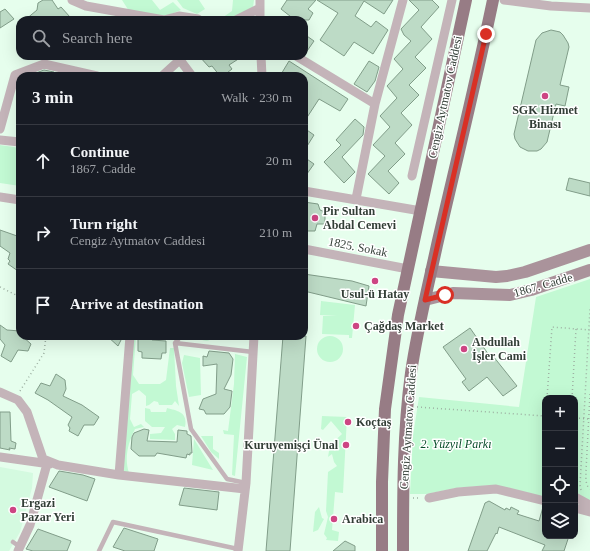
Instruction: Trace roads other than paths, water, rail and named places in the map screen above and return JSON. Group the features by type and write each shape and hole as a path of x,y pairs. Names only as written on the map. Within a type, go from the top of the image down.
{"main road":[{"name":"Cengiz Aytmatov Caddesi","path":"382,551 382,482 385,410 398,314 466,0"},
{"name":"Cengiz Aytmatov Caddesi","path":"404,551 403,468 408,397 414,353 431,271 478,71 493,0"}],"street":[{"path":"72,0 86,6 142,16"},
{"path":"356,200 375,104 403,0"},
{"path":"412,176 452,0"},
{"path":"504,0 551,6 590,8"},
{"path":"242,16 260,4"},
{"path":"260,4 260,16"},
{"path":"166,72 180,60"},
{"path":"183,60 190,72"},
{"path":"261,60 262,72"},
{"path":"303,60 375,104"},
{"path":"25,72 44,64 79,72"},
{"path":"0,129 16,76"},
{"path":"0,140 16,142"},
{"path":"308,192 421,211"},
{"path":"0,197 16,199"},
{"name":"1825. Sokak","path":"308,250 408,269"},
{"name":"1867. Cadde","path":"431,271 496,277 507,276 525,272 590,250"},
{"name":"1867. Cadde","path":"425,300 453,293 510,295 531,290 590,270"},
{"path":"119,475 130,340"},
{"path":"238,550 245,486 254,340"},
{"path":"0,392 18,400 27,412 43,459 58,465"},
{"path":"0,458 58,465 119,475 245,486"},
{"path":"17,547 30,525 47,464"},
{"path":"429,498 458,492 496,489 542,500"},
{"path":"578,494 590,505"},
{"path":"578,509 590,512"}],"lane":[{"path":"175,343 253,352"},
{"path":"175,343 191,429 227,479 245,486"},
{"path":"99,551 113,522 238,550"}],"place":[{"name":"SGK Hizmet Binası","path":"545,96"},
{"name":"Pir Sultan Abdal Cemevi","path":"315,218"},
{"name":"Usul-ü Hatay","path":"375,281"},
{"name":"Çağdaş Market","path":"356,326"},
{"name":"Abdullah İşler Cami","path":"464,349"},
{"name":"Koçtaş","path":"348,422"},
{"name":"Kuruyemişçi Ünal","path":"346,445"},
{"name":"Ergazi Pazar Yeri","path":"13,510"},
{"name":"Arabica","path":"334,519"}],"park label":[{"name":"2. Yüzyıl Parkı","path":"456,444"}]}
